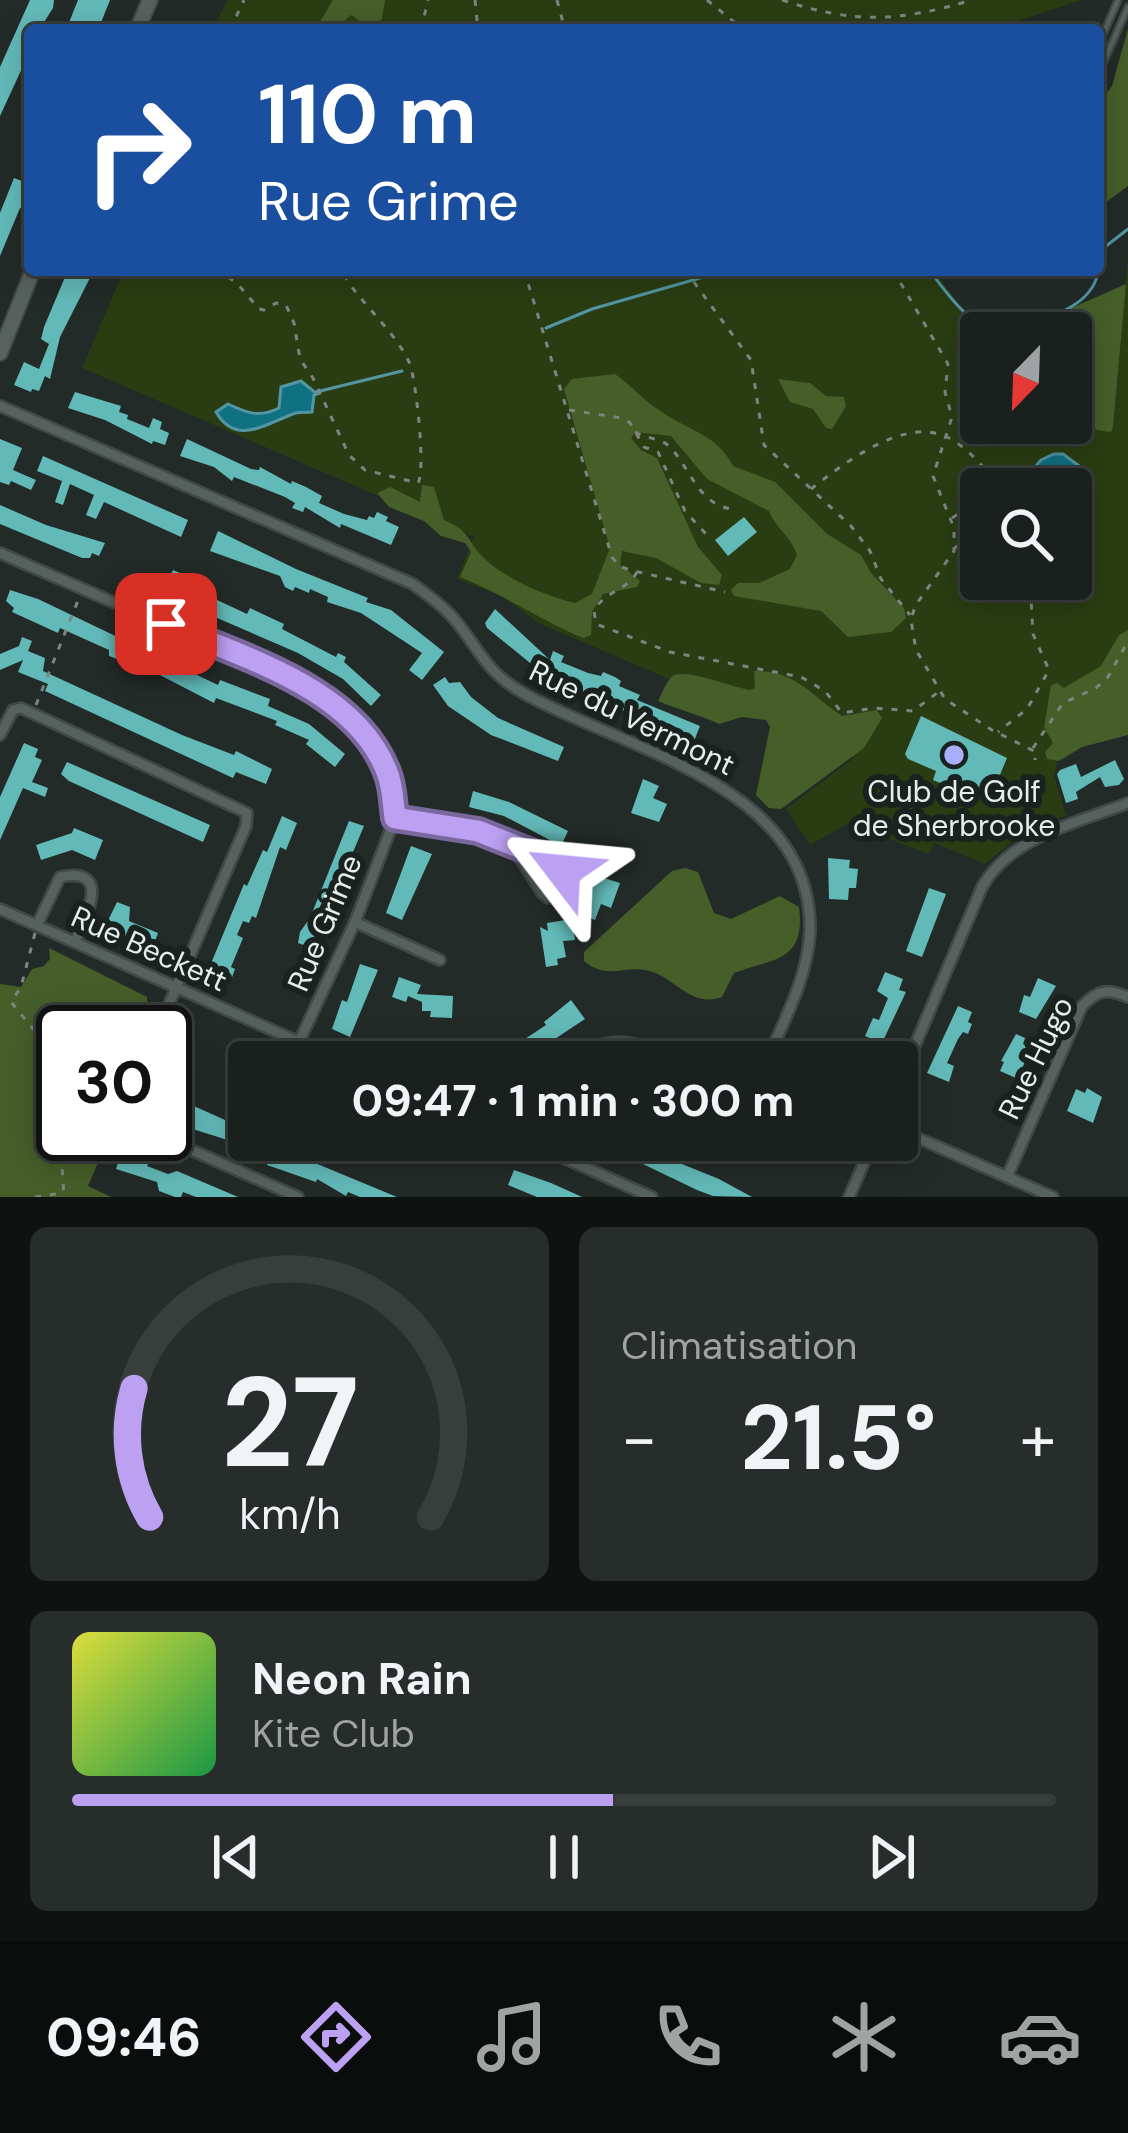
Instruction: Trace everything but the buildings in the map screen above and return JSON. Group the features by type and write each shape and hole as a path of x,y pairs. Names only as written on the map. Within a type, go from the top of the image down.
{"street":[{"path":"0,353 31,276"},
{"name":"Rue du Vermont","path":"0,406 413,584 458,622 477,655 503,681 703,778 752,808 793,857 810,931 798,985 775,1041"},
{"path":"0,553 290,679 322,698 372,746 387,771 395,818 478,831 508,841 556,862 567,878 562,895 548,898 542,893 508,841"},
{"path":"0,735 13,710 21,708 247,813 246,826 169,1005"},
{"path":"917,1041 982,887 995,867 1029,842 1128,803"},
{"name":"Rue Grime","path":"299,1041 356,922 395,818"},
{"path":"37,925 60,877 83,878 94,890 75,942"},
{"name":"Rue Beckett","path":"0,909 297,1041"},
{"path":"356,922 440,960"},
{"name":"Rue Hugo","path":"1007,1177 1082,1006 1111,989 1128,997"},
{"path":"918,1138 1053,1197"},
{"path":"192,1150 298,1197"},
{"path":"571,1161 652,1197"},
{"path":"848,1197 864,1161"}],"lane":[{"path":"1104,32 1118,0"},
{"path":"1104,61 1128,7"}],"path":[{"path":"707,0 737,24"},
{"path":"782,0 829,16 863,19 915,14 972,0"},
{"path":"226,276 259,309 282,302 290,310 300,359 349,455 365,470 418,483 424,474 422,445 409,362 344,276"},
{"path":"526,276 612,556 620,566 637,572 725,592"},
{"path":"689,276 751,360 764,446 862,539 881,579 912,616"},
{"path":"897,276 948,364 945,392 952,417 933,476 956,536 955,545 912,616 916,650 938,691 997,733 1032,750 1038,755 1035,760"},
{"path":"566,411 622,418 644,447 658,452 685,511 706,534"},
{"path":"635,432 668,444 706,497 732,509"},
{"path":"809,490 876,445 928,432 947,437 983,468"},
{"path":"950,519 960,513"},
{"path":"955,545 960,549"},
{"path":"637,572 628,585 602,598 594,611 596,623 670,652 801,677 825,691 842,713 874,708 913,711 938,691"},
{"path":"33,713 83,588"},
{"path":"997,733 1027,709 1049,670 1033,634 1031,600"},
{"path":"1032,750 1063,703 1096,688 1108,676 1128,641"},
{"path":"11,1002 21,987 37,925"},
{"path":"0,999 11,1002 47,1046 58,1104 64,1195 35,1197"}],"green space":[{"path":"227,0 1082,0 1009,24 216,24"},
{"path":"333,0 385,0 377,24 364,24 351,15 341,24 319,24"},
{"path":"1128,29 1128,186 1104,204 1104,96 1112,86"},
{"path":"1128,258 1128,716 1058,758 1054,776 1066,815 1018,837 985,864 935,843 928,854 850,823 810,845 786,809 854,758 538,623 502,596 457,579 474,537 82,368 121,276 938,276 964,312 960,312 960,444 1092,444 1092,420 1114,419"},
{"path":"1126,284 1111,432 1092,426 1092,312 1063,312"},
{"path":"615,374 656,408 711,440 733,466 775,482 827,534 861,555 904,608 906,618 891,632 848,637 821,611 734,596 731,590 738,583 759,583 790,569 797,555 769,511 707,479 671,436 635,432 631,438 657,458 698,547 722,575 719,585 701,583 656,558 622,551 620,565 640,581 637,587 603,594 592,612 591,635 583,638 460,577 471,552 465,543 441,536 424,521 389,507 377,493 390,487 420,502 422,485 434,487 444,520 465,533 486,560 528,586 575,603 592,594 610,548 564,389 572,379"},
{"path":"778,379 810,383 826,396 844,397 846,406 832,429 826,428 813,409 790,402"},
{"path":"1128,630 1128,735 1082,747 1059,761 1047,759 1045,752 1053,743 1044,727 1051,685 1064,688 1101,666 1119,635"},
{"path":"754,671 792,679 842,716 877,710 882,718 864,748 781,809 769,808 756,795 770,727 766,720 742,717 719,724 658,701 666,684 679,674 749,690 755,688"},
{"path":"672,871 698,872 714,913 731,919 780,896 799,907 800,925 792,949 734,973 722,997 711,999 693,996 650,971 600,970 584,961 584,952"},
{"path":"49,948 147,997 148,1005 36,1005 36,1161 99,1161 88,1186 111,1197 0,1197 0,984 21,987 32,969 50,959"}],"water":[{"path":"301,381 317,394 312,412 242,430 224,423 216,412 228,404 253,413 272,411 279,408 281,387"},
{"path":"1063,454 1082,468 1034,468 1041,460"}],"waterway":[{"path":"1104,248 1128,229"},
{"path":"546,328 592,309 707,276"},
{"path":"934,276 965,312"},
{"path":"1061,312 1088,293 1097,276"},
{"path":"316,392 402,371"}],"place":[{"name":"Club de Golf de Sherbrooke","path":"954,755"}],"route":[{"path":"166,624 290,679 349,719 387,771 395,818 478,831 556,862 563,871"}]}
